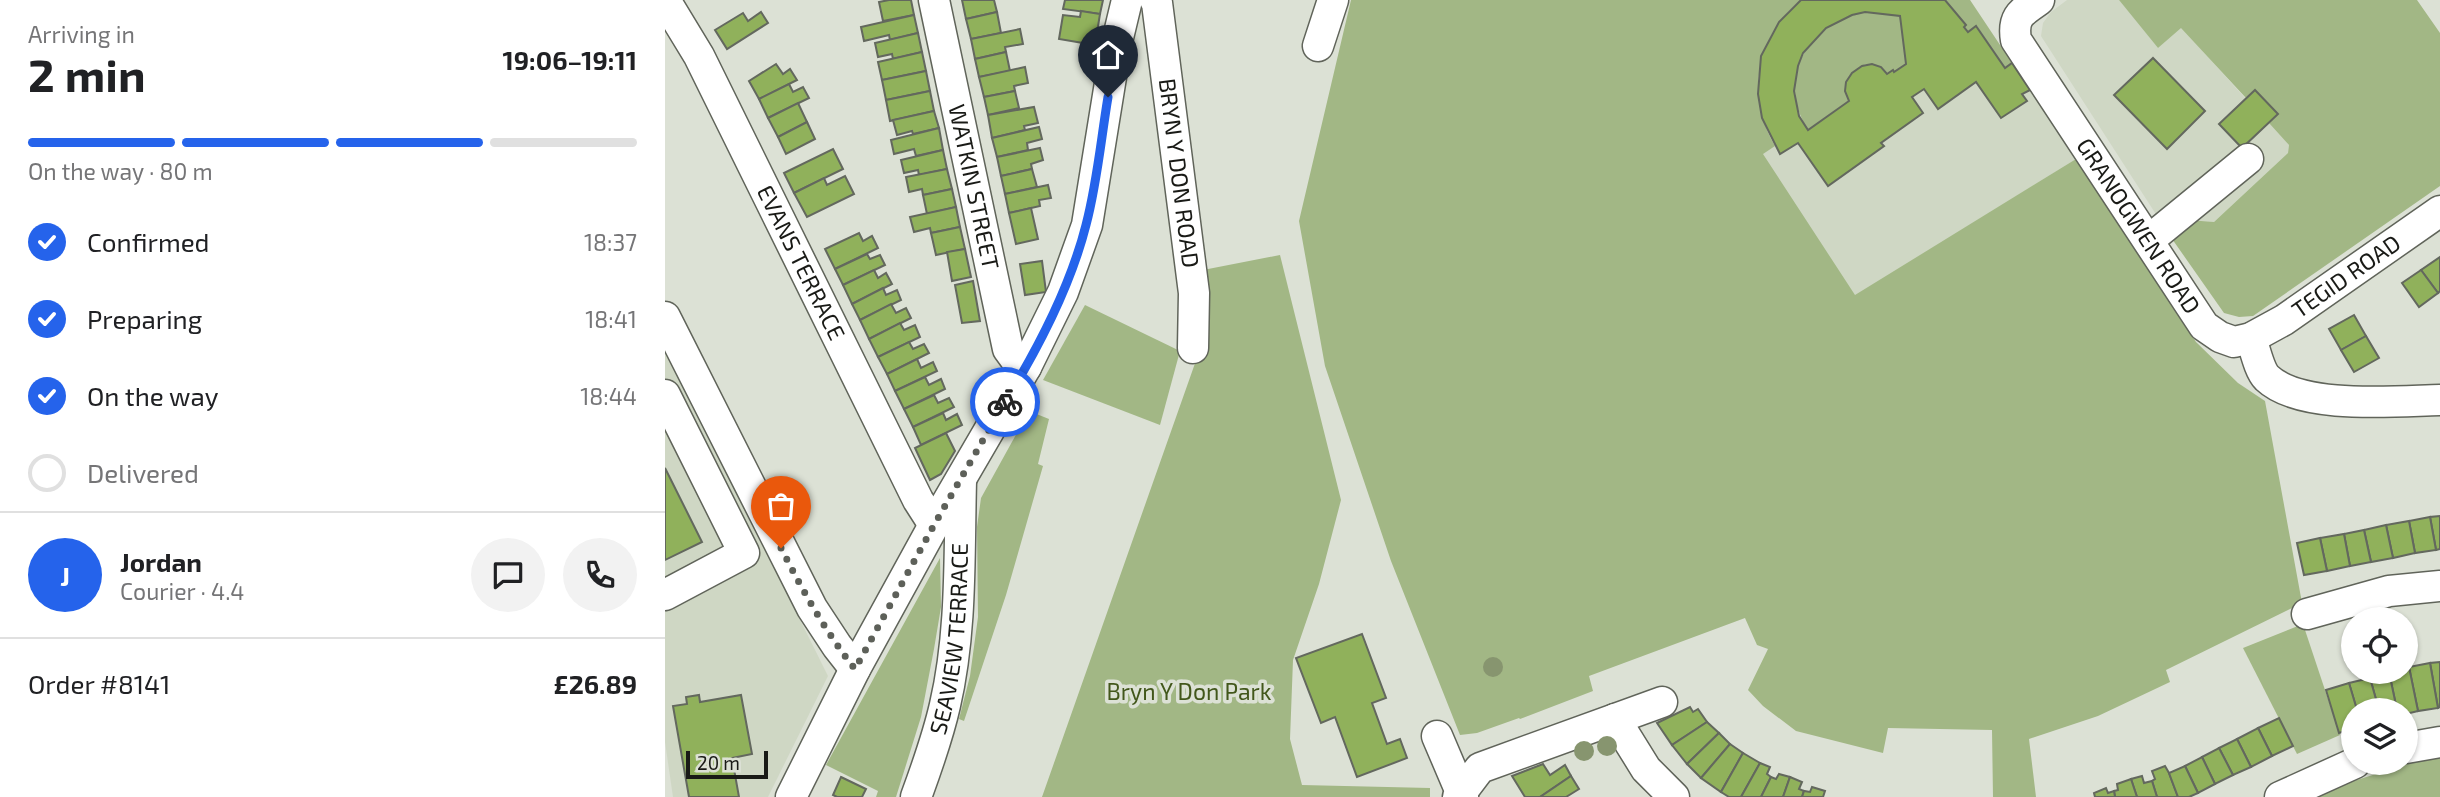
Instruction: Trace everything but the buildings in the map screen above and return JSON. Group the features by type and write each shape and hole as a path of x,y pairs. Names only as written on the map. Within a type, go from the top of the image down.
{"street":[{"name":"EVANS TERRACE","path":"665,0 699,56 918,500 934,525"},
{"name":"WATKIN STREET","path":"934,0 1008,349 1026,368"},
{"path":"791,797 855,669 961,477 1026,368 1063,292 1087,225 1126,0"},
{"name":"BRYN Y DON ROAD","path":"1155,0 1194,293 1193,348"},
{"path":"1318,46 1333,0"},
{"name":"GRANOGWEN ROAD","path":"2039,0 2019,14 2014,28 2016,40 2204,326 2220,337 2234,342 2251,338"},
{"path":"2149,240 2248,159"},
{"name":"TEGID ROAD","path":"2251,338 2284,320 2440,211"},
{"path":"665,317 811,608 855,669"},
{"path":"2251,338 2266,377 2298,395 2342,402 2440,400"},
{"path":"665,395 744,553 665,595"},
{"name":"SEAVIEW TERRACE","path":"916,797 945,706 953,662 957,625 961,477"},
{"path":"2307,614 2389,591 2440,586"},
{"path":"1460,796 1480,768 1662,702"},
{"path":"1615,719 1646,769 1674,797"},
{"path":"1437,736 1460,796"},
{"path":"2418,746 2440,743"},
{"path":"2280,797 2341,769"}],"shaded area":[{"path":"1774,0 1970,0 2076,159 1855,296 1695,53"},
{"path":"2067,0 2119,0 2158,48 2181,27 2245,98 2255,90 2278,114 2269,123 2289,145 2288,153 2214,222 2188,220 2170,236 2041,36 2043,23 2051,12"},
{"path":"665,349 828,676 768,797 673,797 665,742"}],"green space":[{"path":"1351,0 1801,0 1774,31 1760,68 1760,107 1775,146 1763,154 1855,295 2076,159 2196,342 2238,383 2265,401 2302,603 2166,670 2170,682 2098,716 2029,739 2036,797 1993,797 1992,730 1888,728 1883,753 1796,731 1763,706 1748,690 1768,649 1757,645 1745,618 1589,676 1593,691 1520,719 1477,733 1460,735 1391,561 1325,366 1299,221"},
{"path":"1945,0 1970,0 2012,63 2005,68 1977,26 1968,32 1964,27 1966,25"},
{"path":"2119,0 2417,0 2440,33 2440,186 2253,316 2239,317 2224,313 2170,236 2188,220 2214,222 2288,153 2289,145 2269,123 2278,114 2255,90 2246,98 2181,28 2158,48"},
{"path":"1865,12 1900,16 1906,64 1887,74 1873,64 1861,66 1852,76 1845,91 1849,101 1808,130 1799,110 1795,91 1803,56 1813,41 1827,28 1845,18"},
{"name":"Bryn Y Don Park","path":"1280,255 1341,500 1319,584 1293,660 1290,739 1302,785 1430,788 1430,797 1042,797 1199,352 1203,270"},
{"path":"1085,305 1180,351 1160,425 1043,380"},
{"path":"1029,411 1049,419 1038,464 1043,466 1006,595 964,721 959,719 970,676 978,617 977,527 981,498"},
{"path":"940,558 941,607 921,717 896,797 876,797 878,791 826,765"},
{"path":"2303,624 2340,735 2297,754 2243,648"},
{"path":"2440,758 2440,797 2309,797 2373,775 2418,775 2418,761"}],"way so far":[{"path":"781,548 811,608 855,669 1005,402"}],"route":[{"path":"1005,402 1026,368 1063,292 1087,225 1108,97"}]}
